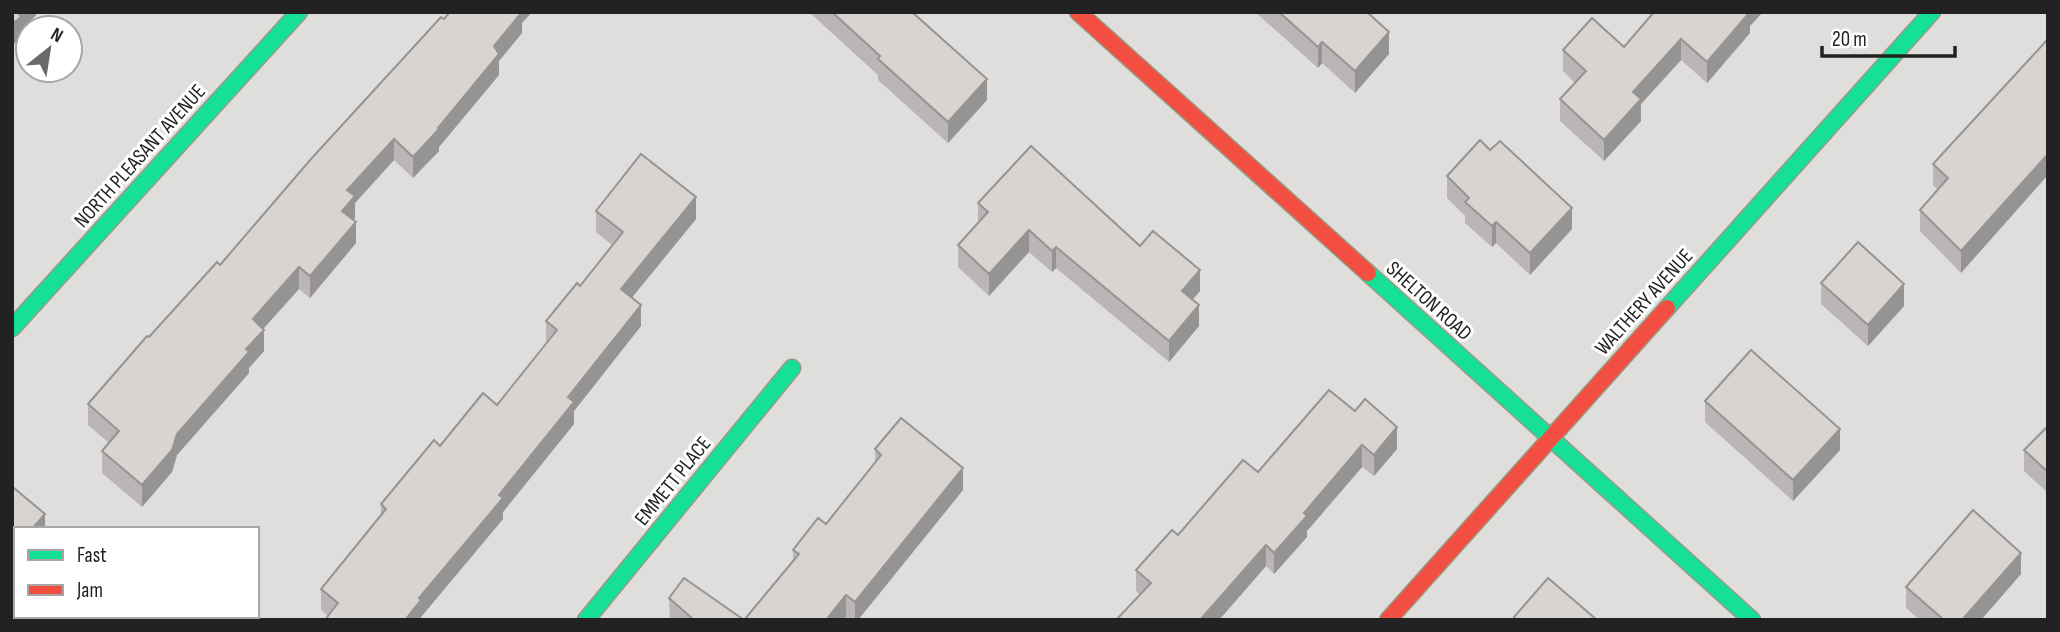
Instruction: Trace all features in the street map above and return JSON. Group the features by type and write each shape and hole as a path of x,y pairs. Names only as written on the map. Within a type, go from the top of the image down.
{"street":[{"name":"NORTH PLEASANT AVENUE","path":"12,328 299,12"},
{"name":"SHELTON ROAD","path":"1078,12 1752,620"},
{"name":"WALTHERY AVENUE","path":"1388,620 1932,12"},
{"name":"EMMETT PLACE","path":"586,620 792,369"}],"shaded area":[{"path":"12,12 2048,12 2048,620 12,620"}],"building":[{"path":"12,12 19,12 14,14 12,24"},
{"path":"450,12 522,12 494,46 499,54 413,157 394,139 347,190 355,196 342,211 356,222 310,276 299,267 253,319 264,330 246,349 249,352 177,434 172,450 142,485 102,451 119,431 88,404 217,262 220,265 311,159 441,17 444,19"},
{"path":"832,12 912,12 987,79 948,122 878,59 880,56"},
{"path":"1279,12 1367,12 1389,32 1355,71 1322,42 1318,47"},
{"path":"1654,12 1750,12 1707,62 1681,39 1633,92 1641,99 1604,140 1560,99 1586,71 1563,50 1592,18 1624,47"},
{"path":"2048,39 2048,154 1961,251 1920,210 1948,178 1933,164"},
{"path":"1480,140 1490,150 1500,141 1572,208 1530,253 1496,222 1492,226 1465,202 1469,198 1447,176"},
{"path":"1031,146 1140,246 1153,231 1200,270 1182,291 1199,305 1169,341 1056,247 1052,251 1029,230 989,274 958,245 988,212 978,203"},
{"path":"641,154 696,197 621,289 641,305 568,397 574,402 499,495 503,498 419,598 421,600 405,620 325,620 338,603 321,589 386,509 381,504 434,440 440,446 483,393 497,405 557,330 546,321 577,283 580,286 623,232 596,211"},
{"path":"1858,242 1904,284 1868,325 1821,283"},
{"path":"1751,350 1840,429 1793,480 1705,401"},
{"path":"1329,390 1355,411 1365,399 1397,427 1374,455 1362,445 1304,513 1307,516 1274,553 1266,545 1200,620 1116,620 1151,583 1136,570 1172,530 1178,535 1243,460 1258,472"},
{"path":"901,418 963,468 855,602 846,595 826,620 744,620 799,554 793,550 818,518 826,524 881,455 875,449"},
{"path":"2048,426 2048,472 2024,450"},
{"path":"14,488 45,514 34,527 14,527 12,607"},
{"path":"1973,510 2021,553 1962,620 1944,620 1906,587"},
{"path":"684,578 744,620 694,620 669,598"},
{"path":"1548,578 1597,620 1516,620 1514,617"}],"traffic: fast":[{"path":"12,328 299,12"},
{"path":"1667,308 1932,12"},
{"path":"1368,273 1752,620"},
{"path":"586,620 792,368"}],"traffic: jam":[{"path":"1078,12 1368,273"},
{"path":"1388,620 1667,308"}]}
